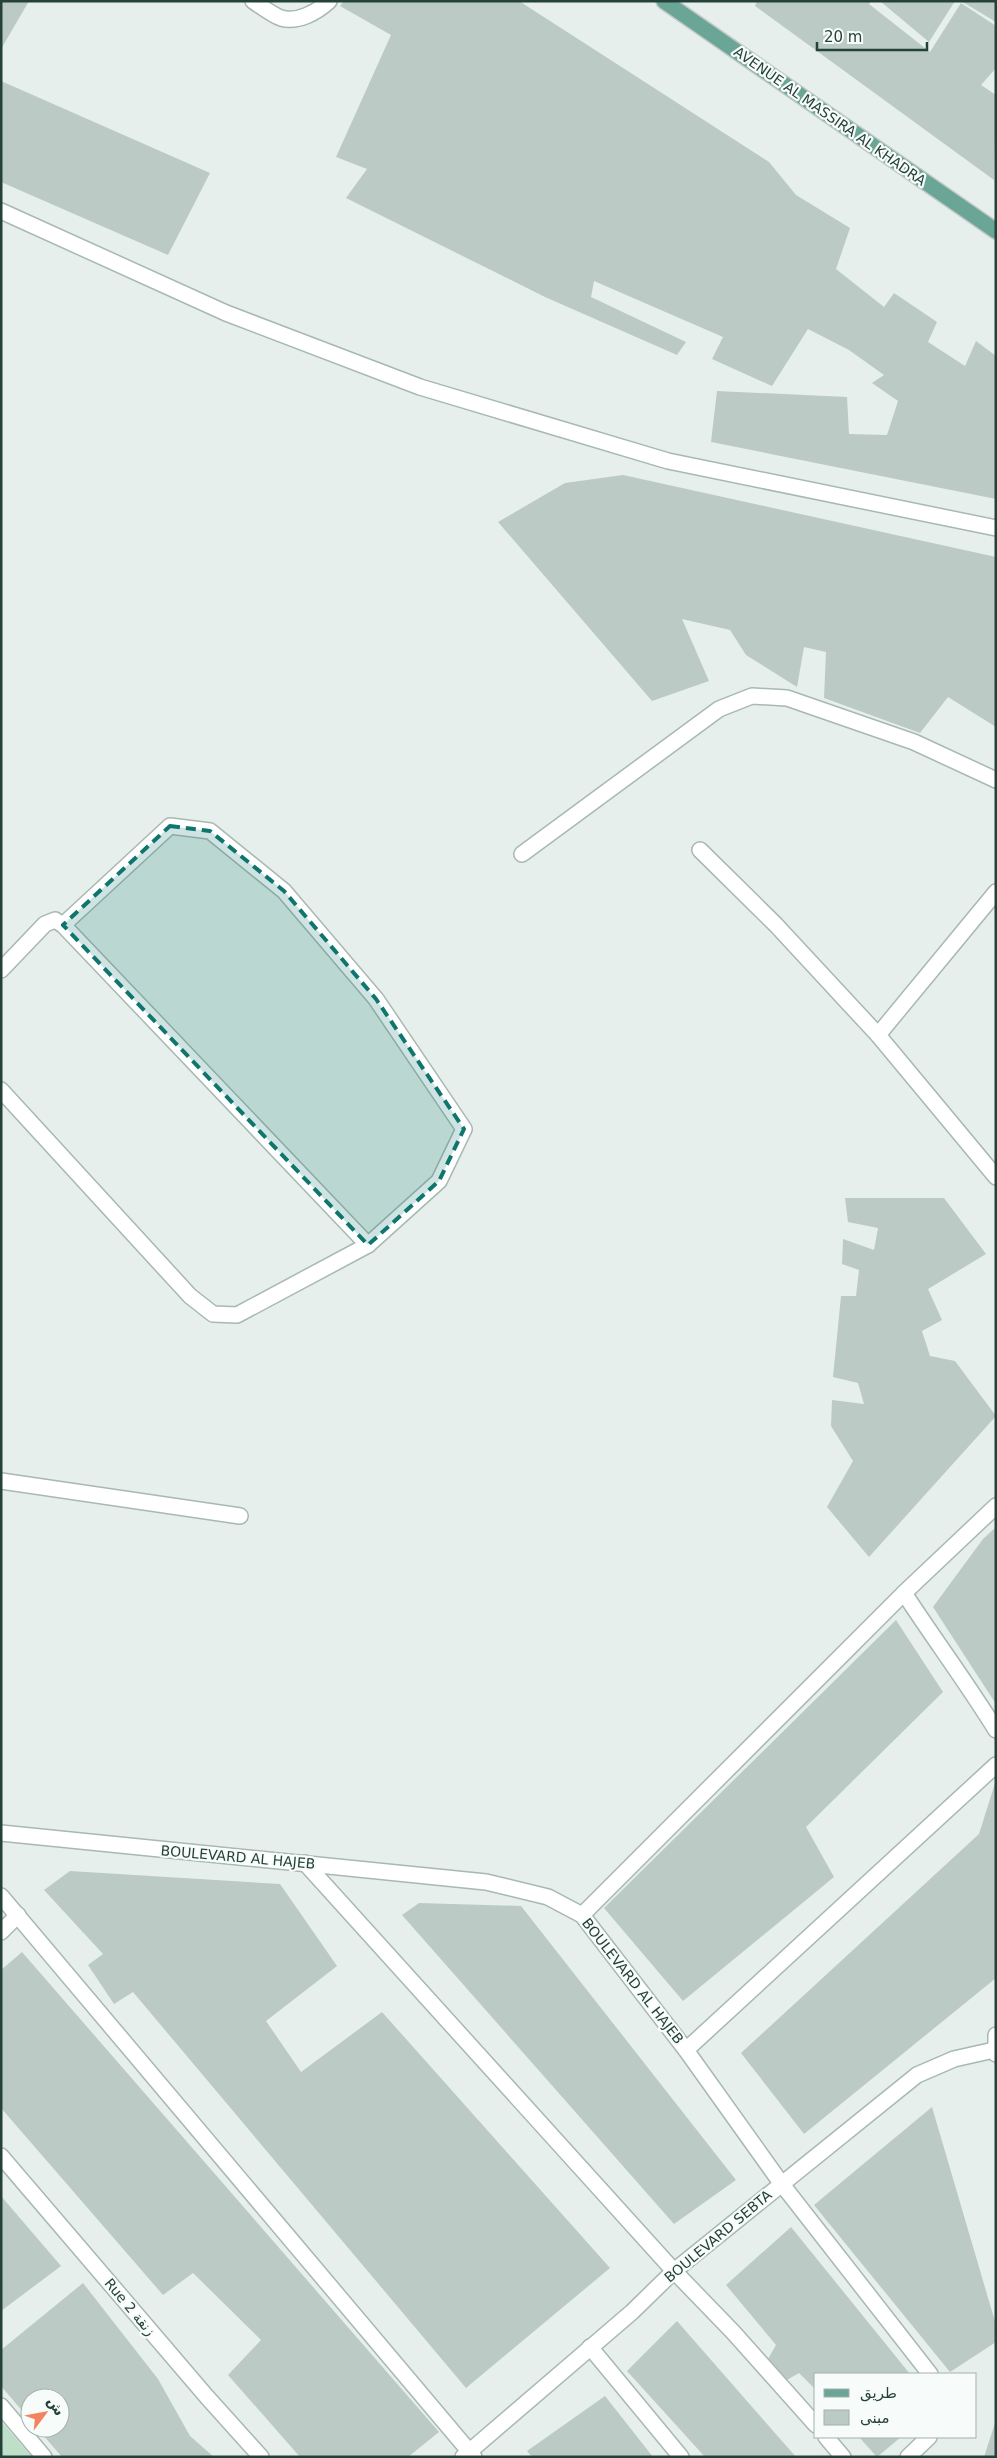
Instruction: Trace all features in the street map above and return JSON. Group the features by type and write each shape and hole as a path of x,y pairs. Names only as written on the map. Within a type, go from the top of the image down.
{"main road":[{"name":"AVENUE AL MASSIRA AL KHADRA","path":"664,1 996,231"}],"street":[{"path":"253,1 282,18 303,17 320,9 329,1"},
{"path":"1,211 226,313 420,387 668,461 996,528"},
{"path":"522,854 719,709 752,696 787,698 848,718 914,742 996,780"},
{"path":"1,1090 190,1296 213,1314 237,1315 368,1245 439,1181 464,1129 376,999 284,891 210,831 170,826 63,925"},
{"path":"700,850 776,925 878,1035 996,1177"},
{"path":"878,1035 996,892"},
{"path":"1,970 45,924 55,920 63,925 368,1245"},
{"path":"1,1481 240,1516"},
{"path":"582,1915 904,1593 996,1506"},
{"path":"904,1593 938,1645 972,1691 996,1730"},
{"path":"686,2050 996,1765"},
{"name":"BOULEVARD AL HAJEB","path":"1,1833 486,1882 548,1897 582,1915 686,2050 781,2183 929,2373"},
{"path":"305,1863 814,2423"},
{"path":"1,1896 469,2455"},
{"path":"1,1932 18,1915"},
{"name":"BOULEVARD SEBTA","path":"469,2455 632,2312 674,2271 917,2075 954,2059 995,2046"},
{"name":"Rue 2 زنقة","path":"1,2156 207,2397 261,2457"},
{"path":"590,2347 682,2457"},
{"path":"1,2406 44,2457"},
{"path":"827,2438 843,2457"},
{"path":"912,2453 928,2438"}],"highlighted area":[{"path":"170,826 210,831 284,891 376,999 464,1129 439,1181 368,1245 63,925"}],"green space":[{"path":"1,2421 32,2457 1,2457"}],"building":[{"path":"1,1 29,1 1,49"},
{"path":"344,1 519,1 769,162 796,195 850,228 836,269 884,307 894,293 937,322 928,342 965,366 976,341 996,356 996,499 711,442 717,391 847,397 849,434 887,435 898,401 872,383 884,375 849,350 808,329 772,386 712,359 723,337 594,281 591,297 686,342 677,355 545,297 346,198 367,169 336,157 391,35 340,6"},
{"path":"757,1 871,1 869,4 930,52 961,3 996,26 996,68 981,85 996,95 994,180 755,6"},
{"path":"880,1 955,1 929,42"},
{"path":"961,1 996,1 996,22"},
{"path":"1,81 210,173 168,255 1,182"},
{"path":"623,475 996,557 996,727 948,697 920,733 824,698 826,652 804,647 797,687 746,655 730,630 682,619 709,681 652,701 498,522 565,483"},
{"path":"845,1198 944,1198 986,1254 928,1289 942,1320 922,1331 930,1356 955,1361 996,1416 869,1557 827,1507 853,1461 831,1426 832,1400 864,1404 858,1383 833,1377 841,1296 856,1296 859,1270 842,1264 843,1239 874,1250 878,1228 848,1222"},
{"path":"996,1527 996,1704 933,1607 983,1539"},
{"path":"896,1620 943,1692 806,1827 834,1877 683,2001 604,1908"},
{"path":"996,1780 996,1978 804,2134 741,2053 979,1834"},
{"path":"70,1871 280,1884 337,1966 266,2021 301,2072 382,2012 610,2268 466,2388 133,1992 114,2004 88,1965 103,1954 44,1890"},
{"path":"419,1903 521,1906 736,2180 674,2224 402,1915"},
{"path":"22,1952 439,2432 408,2457 300,2457 228,2375 261,2340 193,2273 163,2295 1,2108 1,1970"},
{"path":"932,2107 996,2325 996,2342 950,2372 814,2205"},
{"path":"1,2196 61,2266 1,2311"},
{"path":"791,2227 909,2373 814,2373 814,2388 799,2373 787,2380 768,2359 776,2345 726,2285"},
{"path":"83,2283 158,2379 190,2436 214,2457 62,2457 46,2438 70,2438 70,2388 20,2388 20,2408 1,2386 1,2350"},
{"path":"677,2321 796,2457 705,2457 627,2371"},
{"path":"605,2396 653,2457 532,2457 527,2451"},
{"path":"995,2423 996,2457 984,2457"},
{"path":"860,2438 900,2438 877,2457"}]}
